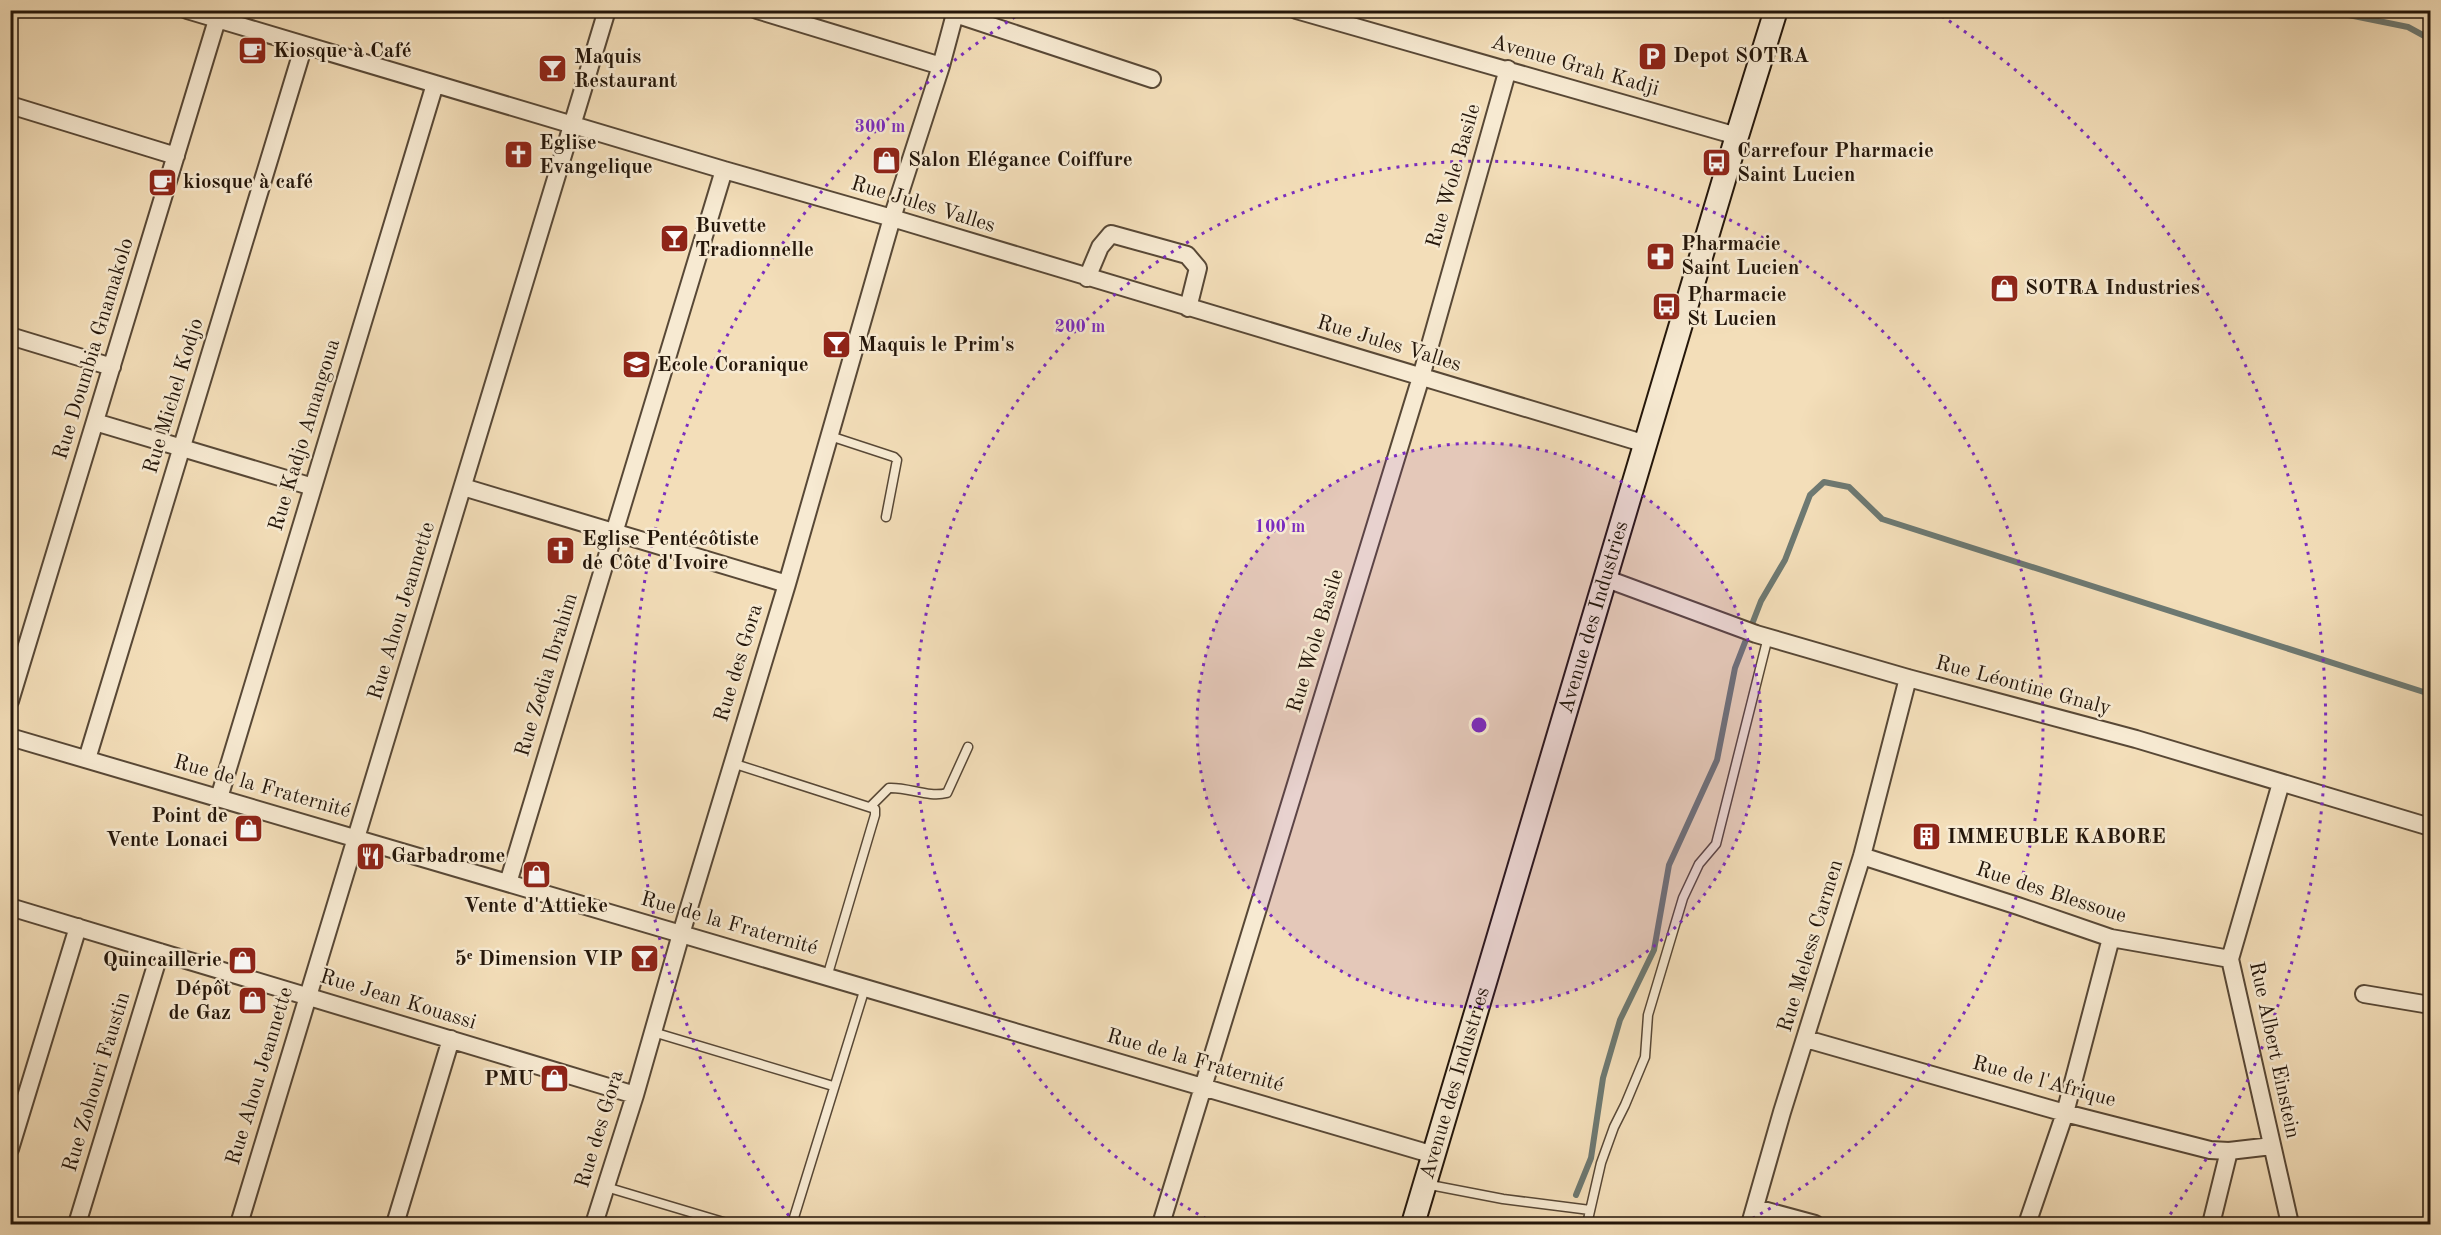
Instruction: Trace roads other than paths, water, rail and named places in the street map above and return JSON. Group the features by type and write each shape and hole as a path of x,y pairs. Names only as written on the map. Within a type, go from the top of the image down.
{"street":[{"name":"Rue Jules Valles","path":"187,10 219,15 304,45 1646,444"},
{"name":"Rue Ahou Jeannette","path":"239,1224 607,10"},
{"path":"757,10 941,66"},
{"name":"Avenue Grah Kadji","path":"1296,10 1737,136"},
{"name":"Avenue des Industries","path":"1413,1224 1776,10"},
{"path":"956,12 1152,79"},
{"name":"Rue des Gora","path":"594,1224 635,1095 681,934 787,584 892,218 956,12"},
{"name":"Rue Doumbia Gnamakolo","path":"10,701 219,15"},
{"name":"Rue Michel Kodjo","path":"87,759 304,45"},
{"name":"Rue Wole Basile","path":"1161,1224 1421,377 1508,69"},
{"name":"Rue Kadjo Amangoua","path":"219,798 435,84"},
{"path":"10,105 176,156"},
{"name":"Rue Zedia Ibrahim","path":"508,883 724,170"},
{"path":"1087,278 1100,247 1112,234 1187,255 1198,268 1188,308"},
{"path":"10,336 112,367"},
{"path":"95,422 313,487"},
{"path":"463,487 787,584"},
{"name":"Rue Léontine Gnaly","path":"1606,579 1762,636 2136,739 2430,826"},
{"name":"Rue Meless Carmen","path":"1750,1224 1782,1112 1862,856 1908,678"},
{"name":"Rue de la Fraternité","path":"10,737 1434,1155"},
{"name":"Rue Albert Einstein","path":"2281,783 2230,959 2290,1224"},
{"name":"Rue des Blessoue","path":"1862,856 2018,906 2111,939 2230,959"},
{"name":"Rue Jean Kouassi","path":"10,907 635,1095"},
{"path":"10,1149 78,927"},
{"path":"2027,1224 2065,1113 2111,939"},
{"name":"Rue Zohouri Faustin","path":"77,1224 160,952"},
{"path":"2364,994 2430,1005"},
{"path":"394,1224 451,1039"},
{"name":"Rue de l'Afrique","path":"1806,1039 2065,1113 2210,1150 2229,1151 2272,1146"},
{"path":"2211,1224 2229,1151"},
{"path":"1756,1208 1815,1224"}],"lane":[{"path":"830,435 897,460 886,517"},
{"path":"1587,1224 1601,1163 1645,1057 1647,1015 1683,898 1699,864 1716,844 1762,636"},
{"path":"871,806 889,788 937,796 947,793 968,747"},
{"path":"732,763 875,809 827,976"},
{"path":"792,1224 865,988"},
{"path":"653,1032 833,1086"},
{"path":"1425,1184 1503,1199 1590,1210"},
{"path":"606,1187 730,1224"}],"waterway":[{"path":"2324,10 2408,27 2430,39"},
{"path":"1576,1195 1591,1158 1603,1078 1620,1020 1654,950 1669,865 1717,760 1735,668 1761,601 1785,560 1810,495 1824,482 1849,487 1882,519 2430,694"}],"place":[{"name":"Kiosque à Café","path":"252,51"},
{"name":"Depot SOTRA","path":"1652,56"},
{"name":"Maquis Restaurant","path":"553,69"},
{"name":"Eglise Evangelique","path":"518,155"},
{"name":"Salon Elégance Coiffure","path":"887,160"},
{"name":"Carrefour Pharmacie Saint Lucien","path":"1716,163"},
{"name":"kiosque à café","path":"162,182"},
{"name":"Buvette Tradionnelle","path":"674,238"},
{"name":"Pharmacie Saint Lucien","path":"1660,256"},
{"name":"SOTRA Industries","path":"2004,288"},
{"name":"Pharmacie St Lucien","path":"1666,307"},
{"name":"Maquis le Prim's","path":"837,345"},
{"name":"Ecole Coranique","path":"636,365"},
{"name":"Eglise Pentécôtiste de Côte d'Ivoire","path":"561,551"},
{"name":"Point de Vente Lonaci","path":"249,828"},
{"name":"IMMEUBLE KABORE","path":"1926,837"},
{"name":"Garbadrome","path":"370,856"},
{"name":"Vente d'Attieke","path":"536,875"},
{"name":"5ᵉ Dimension VIP","path":"644,959"},
{"name":"Quincaillerie","path":"243,960"},
{"name":"Dépôt de Gaz","path":"252,1001"},
{"name":"PMU","path":"555,1079"}]}
